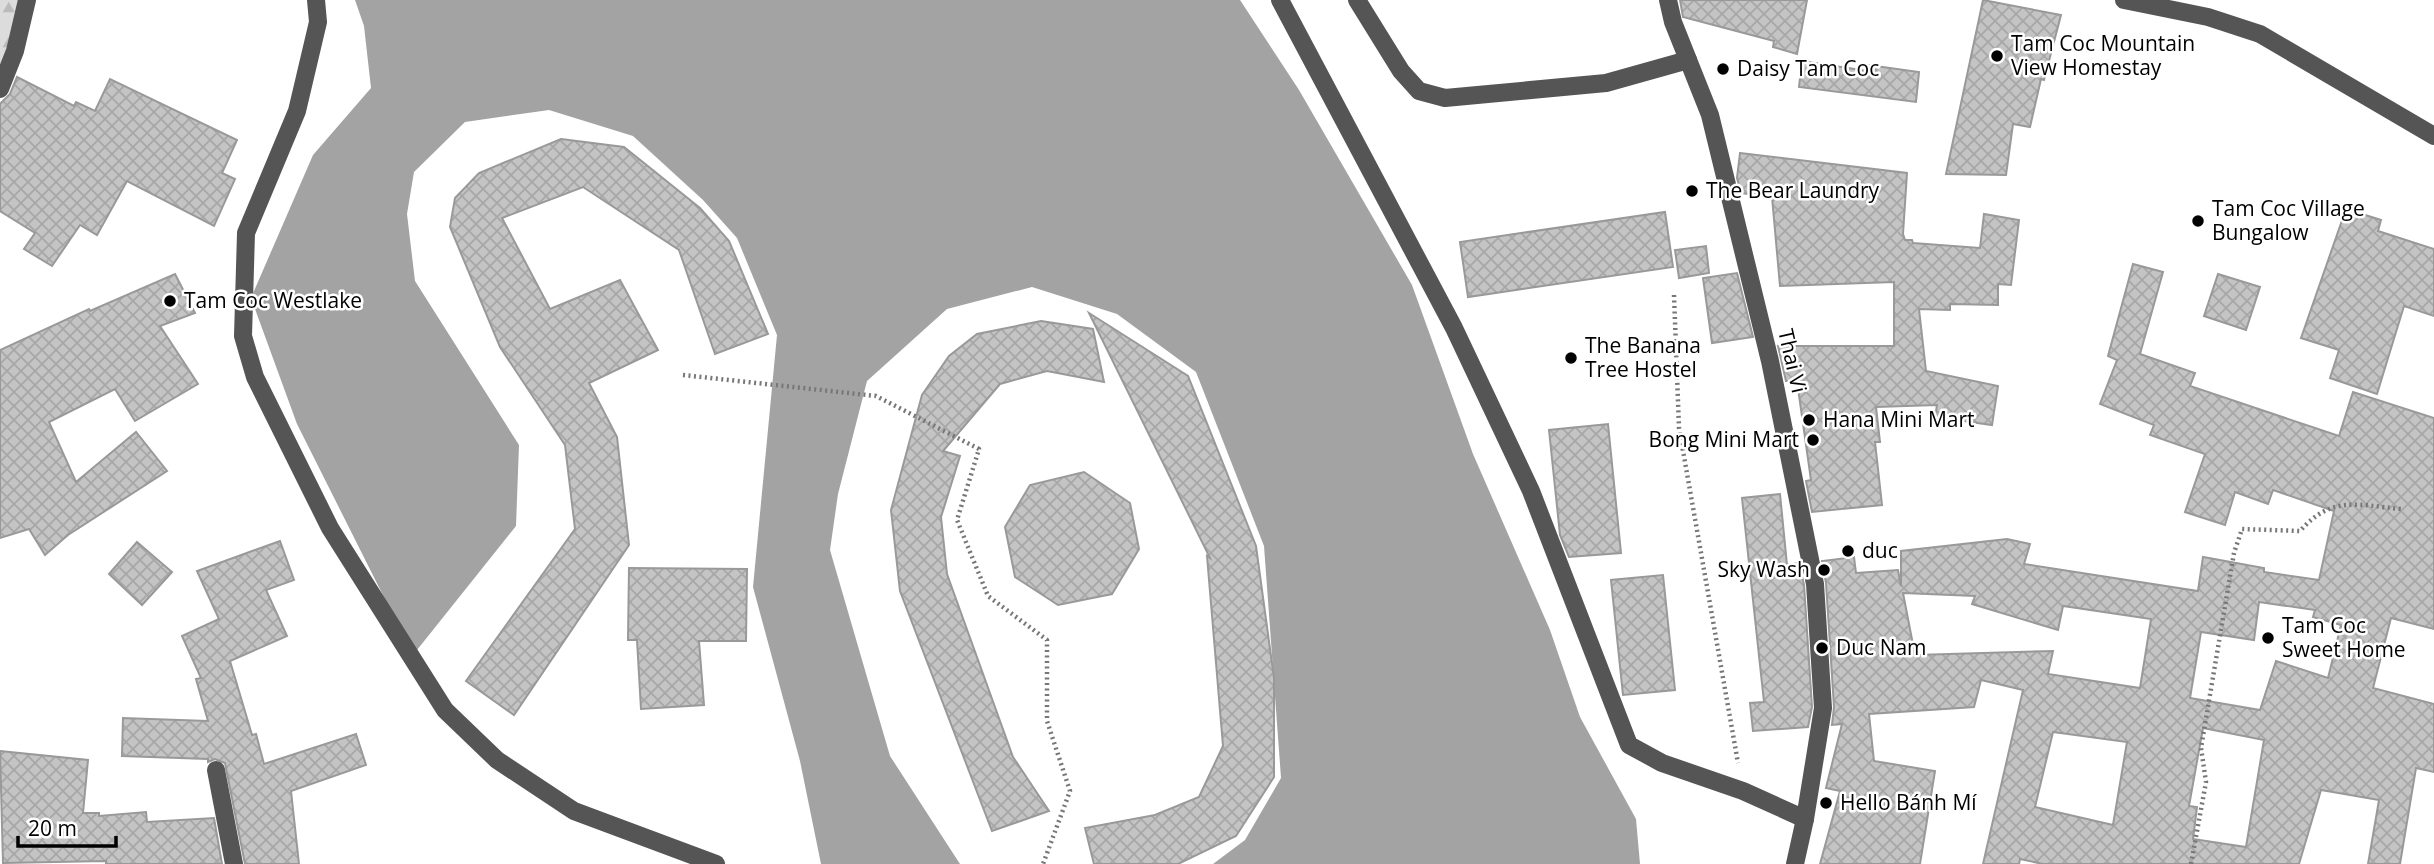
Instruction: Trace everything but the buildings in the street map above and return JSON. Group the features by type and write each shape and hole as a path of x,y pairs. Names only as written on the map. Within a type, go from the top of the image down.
{"street":[{"path":"0,89 15,51 27,0"},
{"path":"316,0 318,22 297,111 246,233 243,336 255,377 330,528 445,710 497,760 574,811 716,864"},
{"path":"1280,0 1454,328 1531,491 1629,745 1698,778 1743,791 1805,819"},
{"path":"1357,0 1378,38 1410,81 1419,91 1445,98 1606,83 1688,60"},
{"name":"Thai Vi","path":"1668,0 1673,22 1710,114 1763,335 1815,584 1823,708 1805,819 1794,864"},
{"path":"2124,0 2208,18 2260,34 2434,136"},
{"path":"216,770 234,864"}],"path":[{"path":"1674,295 1679,428 1743,791"},
{"path":"683,375 876,396 979,449 957,520 988,596 1047,640 1047,721 1070,790 1043,864"},
{"path":"2191,864 2206,782 2201,748 2234,553 2242,530 2300,531 2315,514 2337,504 2401,509"}],"green space":[{"path":"0,0 27,0 0,89"}],"shaded area":[{"path":"355,0 1240,0 1299,90 1412,285 1473,454 1550,630 1580,717 1636,819 1640,864 1213,864 1245,840 1281,778 1264,546 1196,372 1117,314 1032,287 947,309 867,381 838,494 830,550 890,756 960,864 821,864 800,761 753,587 777,335 737,238 703,200 633,136 549,110 465,122 414,172 407,214 415,281 519,445 516,526 413,655 297,424 251,298 313,155 371,88 364,26"}],"place":[{"name":"Tam Coc Mountain View Homestay","path":"1997,56"},
{"name":"Daisy Tam Coc","path":"1723,69"},
{"name":"The Bear Laundry","path":"1692,191"},
{"name":"Tam Coc Village Bungalow","path":"2198,221"},
{"name":"Tam Coc Westlake","path":"170,301"},
{"name":"The Banana Tree Hostel","path":"1571,358"},
{"name":"Hana Mini Mart","path":"1809,420"},
{"name":"Bong Mini Mart","path":"1813,440"},
{"name":"duc","path":"1848,551"},
{"name":"Sky Wash","path":"1824,570"},
{"name":"Tam Coc Sweet Home","path":"2268,638"},
{"name":"Duc Nam","path":"1822,648"},
{"name":"Hello Bánh Mí","path":"1826,803"}]}
